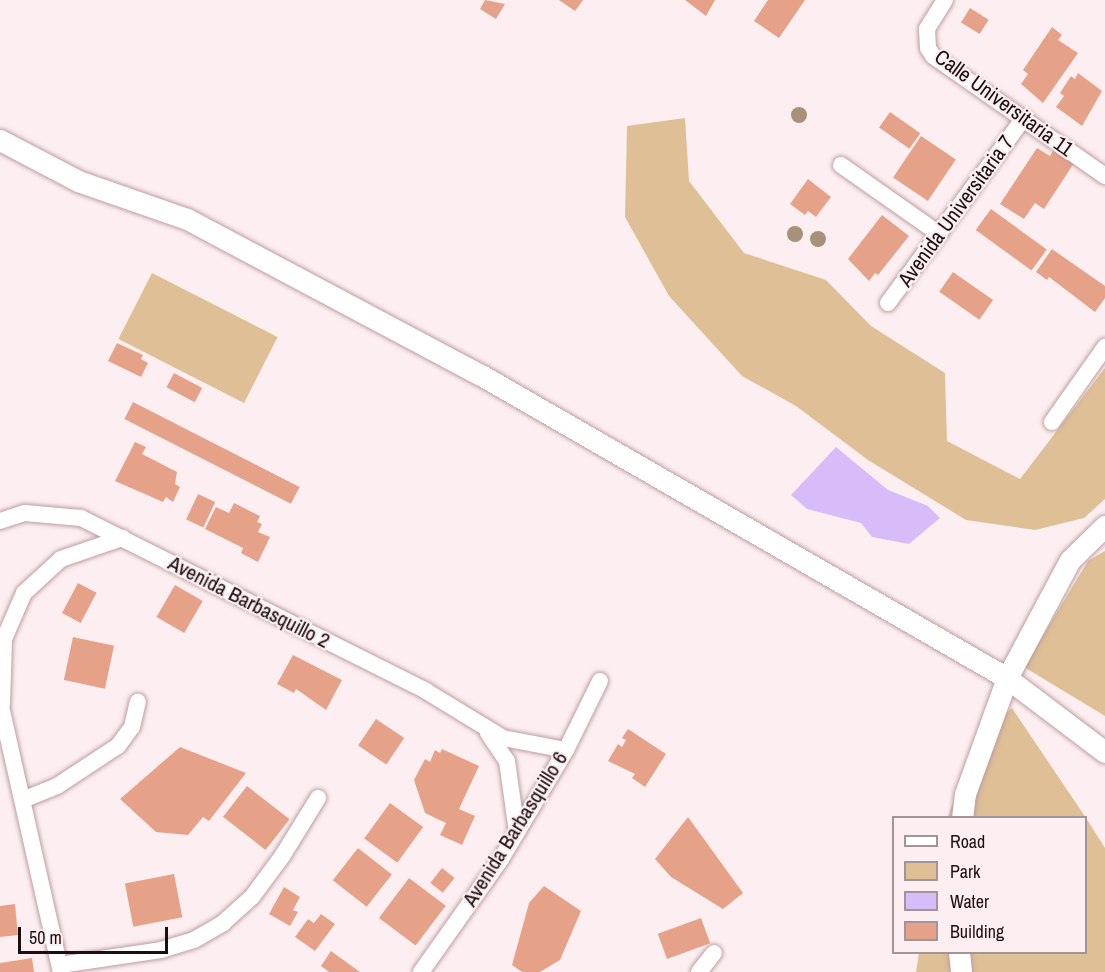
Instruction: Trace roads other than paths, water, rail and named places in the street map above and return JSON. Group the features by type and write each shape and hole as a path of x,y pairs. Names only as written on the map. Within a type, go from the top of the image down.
{"street":[{"name":"Calle Universitaria 11","path":"945,0 931,20 926,39 933,56 1105,176"},
{"name":"Avenida Universitaria 7","path":"888,303 1024,118"},
{"path":"0,140 78,181 187,219 481,375 1007,678 1105,752"},
{"path":"841,165 939,234"},
{"path":"1052,422 1105,347"},
{"name":"Avenida Barbasquillo 2","path":"0,521 25,513 51,513 81,518 426,691 486,730"},
{"path":"962,816 965,794 1007,678 1070,560 1105,526"},
{"path":"122,538 61,559 24,593 4,639 1,703 25,800 61,968 161,950 194,940 223,923 252,897 283,855 318,798"},
{"name":"Avenida Barbasquillo 6","path":"421,972 517,832 566,750 600,681"},
{"path":"25,800 57,786 118,746 132,727 138,702"},
{"path":"486,730 537,748 566,750"},
{"path":"486,730 507,761 517,832"},
{"path":"699,972 714,953"},
{"path":"958,954 961,972"}],"water":[{"path":"836,447 888,490 928,506 940,518 909,544 872,537 861,523 807,509 791,495"}]}
